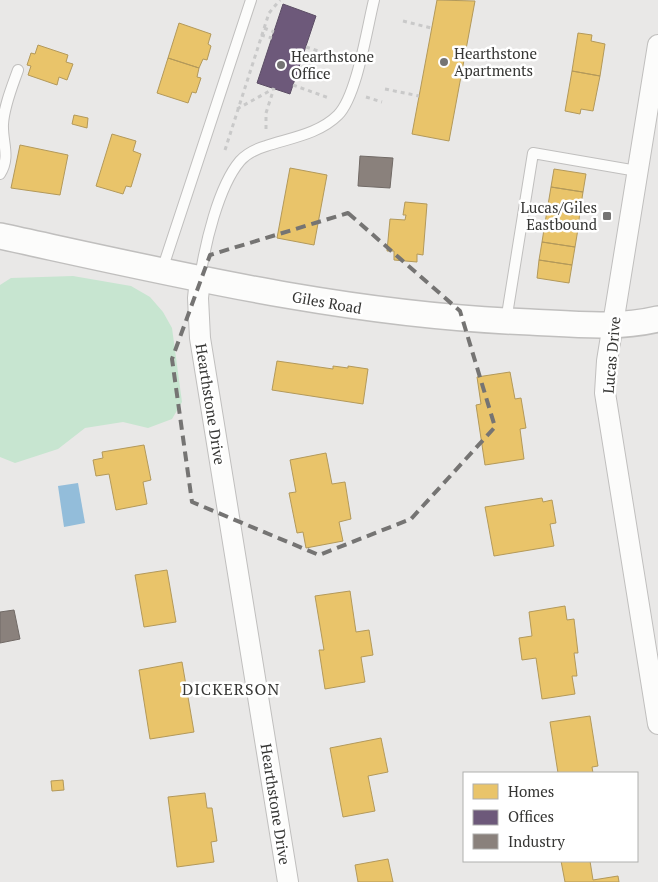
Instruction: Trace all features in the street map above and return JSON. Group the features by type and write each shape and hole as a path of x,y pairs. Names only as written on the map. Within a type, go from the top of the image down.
{"street":[{"name":"Lucas Drive","path":"658,45 613,324 605,393 656,692 658,724"},
{"name":"Giles Road","path":"0,236 200,279 352,307 414,315 506,322 613,324 658,319"},
{"name":"Hearthstone Drive","path":"200,279 198,298 200,338 288,882"}],"lane":[{"path":"162,271 251,0"},
{"name":"Hearthstone Drive","path":"200,279 210,228 228,183 240,161 249,152 319,128 338,115 348,100 374,0"},
{"path":"0,174 5,167 7,148 1,125 18,70"},
{"path":"506,322 533,153 637,171"}],"path":[{"path":"223,157 261,34 269,13 280,0"},
{"path":"403,21 431,28"},
{"path":"264,28 274,32"},
{"path":"261,34 272,38"},
{"path":"306,47 346,60"},
{"path":"293,85 334,99"},
{"path":"237,109 274,88 266,113"},
{"path":"385,89 419,96"}],"highlighted area":[{"path":"348,213 460,311 495,427 411,519 319,555 192,502 172,359 210,255"}],"green space":[{"path":"73,276 131,286 150,297 163,312 172,328 182,402 172,419 148,428 123,422 85,428 58,449 15,463 0,457 0,285 11,278"}],"water":[{"path":"78,483 85,523 64,527 58,486"}],"building: Homes":[{"name":"Hearthstone Apartments","path":"437,0 475,1 449,141 412,134"},
{"path":"179,23 211,34 208,44 211,46 207,60 203,59 199,68 168,58"},
{"path":"578,33 592,35 591,41 605,44 600,76 572,71"},
{"path":"38,45 68,55 66,62 73,64 67,80 59,77 57,85 28,75 31,66 27,65 31,53 35,54"},
{"path":"168,58 199,68 197,77 201,78 196,93 192,92 188,103 157,93"},
{"path":"572,71 600,76 593,111 581,109 580,114 565,111"},
{"path":"74,115 88,118 87,128 72,124"},
{"path":"112,134 136,141 133,151 141,154 131,187 126,186 123,194 96,186"},
{"path":"20,145 68,155 60,195 11,188"},
{"path":"290,168 327,175 314,245 277,238"},
{"path":"554,169 586,174 583,192 551,187"},
{"path":"551,187 583,192 580,211 548,205"},
{"path":"405,202 427,204 423,255 417,254 417,262 394,260 394,251 387,251 390,219 405,220 406,215 403,215"},
{"path":"548,205 580,211 578,229 545,223"},
{"path":"545,223 578,229 575,247 542,242"},
{"path":"542,242 575,247 572,265 539,260"},
{"path":"539,260 572,265 569,283 537,278"},
{"path":"277,361 333,369 333,366 348,368 348,366 368,369 363,404 272,390"},
{"path":"510,372 515,399 521,398 526,428 520,429 524,459 485,465 476,405 481,404 477,377"},
{"path":"144,445 151,480 143,482 147,504 116,510 109,474 96,476 93,460 103,458 102,452"},
{"path":"326,453 332,484 345,482 351,519 339,522 343,541 306,548 303,532 297,533 289,493 296,492 290,460"},
{"path":"542,498 543,502 552,500 556,523 550,524 554,546 494,556 485,507"},
{"path":"167,570 176,622 144,627 135,575"},
{"path":"350,591 356,632 369,630 373,655 361,657 365,682 325,689 319,650 324,650 315,596"},
{"path":"565,606 567,620 574,619 578,653 574,653 577,676 572,676 575,694 542,699 536,658 522,660 519,638 532,636 529,612"},
{"path":"182,662 194,732 150,739 139,670"},
{"path":"590,716 598,766 592,767 593,772 558,772 550,722"},
{"path":"381,738 388,772 368,776 375,811 343,817 330,748"},
{"path":"63,780 64,790 52,791 51,781"},
{"path":"205,793 207,808 212,808 217,841 211,842 214,862 177,867 168,797"},
{"path":"388,859 393,882 358,882 355,865"},
{"path":"561,862 590,862 593,880 618,876 619,882 565,882"}],"building: Offices":[{"name":"Hearthstone Office","path":"283,4 316,16 290,94 257,83"}],"building: Industry":[{"path":"360,156 393,158 390,188 358,186"},
{"path":"14,610 20,639 0,643 0,612"}],"place":[{"name":"Hearthstone Apartments","path":"444,62"},
{"name":"Hearthstone Office","path":"281,65"},
{"name":"Lucas/Giles Eastbound","path":"607,216"}],"district":[{"name":"DICKERSON","path":"231,689"}]}
